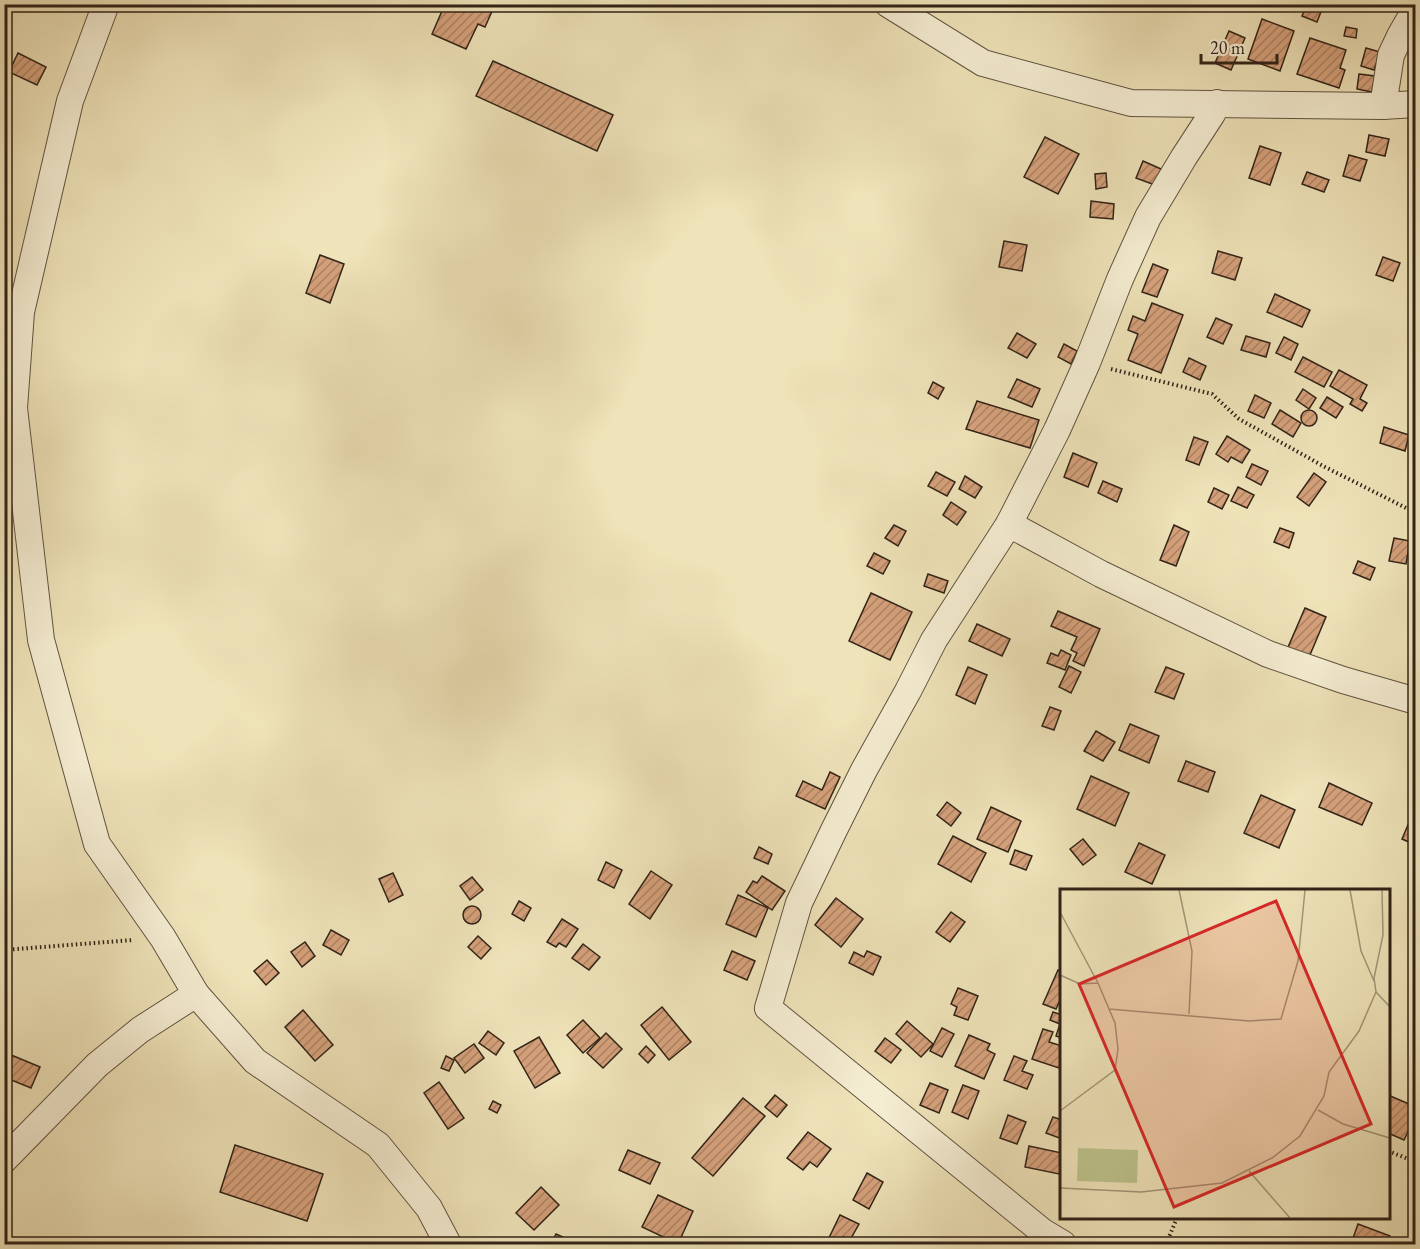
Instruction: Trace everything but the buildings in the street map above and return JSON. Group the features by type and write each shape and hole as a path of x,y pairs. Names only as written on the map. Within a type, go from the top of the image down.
{"street":[{"path":"106,4 70,101 21,312 14,408 14,491 41,640 98,844 164,938 196,994 255,1061 378,1145 429,1208 448,1245"},
{"path":"888,4 983,63 1131,103 1383,106 1416,104"},
{"path":"1383,106 1391,55 1416,8"},
{"path":"1064,1245 1043,1232 768,1008 799,903 839,820 933,640 1009,524 1057,430 1148,217 1212,114 1216,103"},
{"path":"1009,524 1101,574 1268,654 1343,681 1416,701"},
{"path":"4,1160 97,1065 140,1030 196,994"}],"path":[{"path":"1087,363 1212,394 1239,419 1325,467 1416,513"},
{"path":"4,950 164,938"},
{"path":"1390,1151 1416,1162"},
{"path":"1166,1245 1177,1219"}]}
